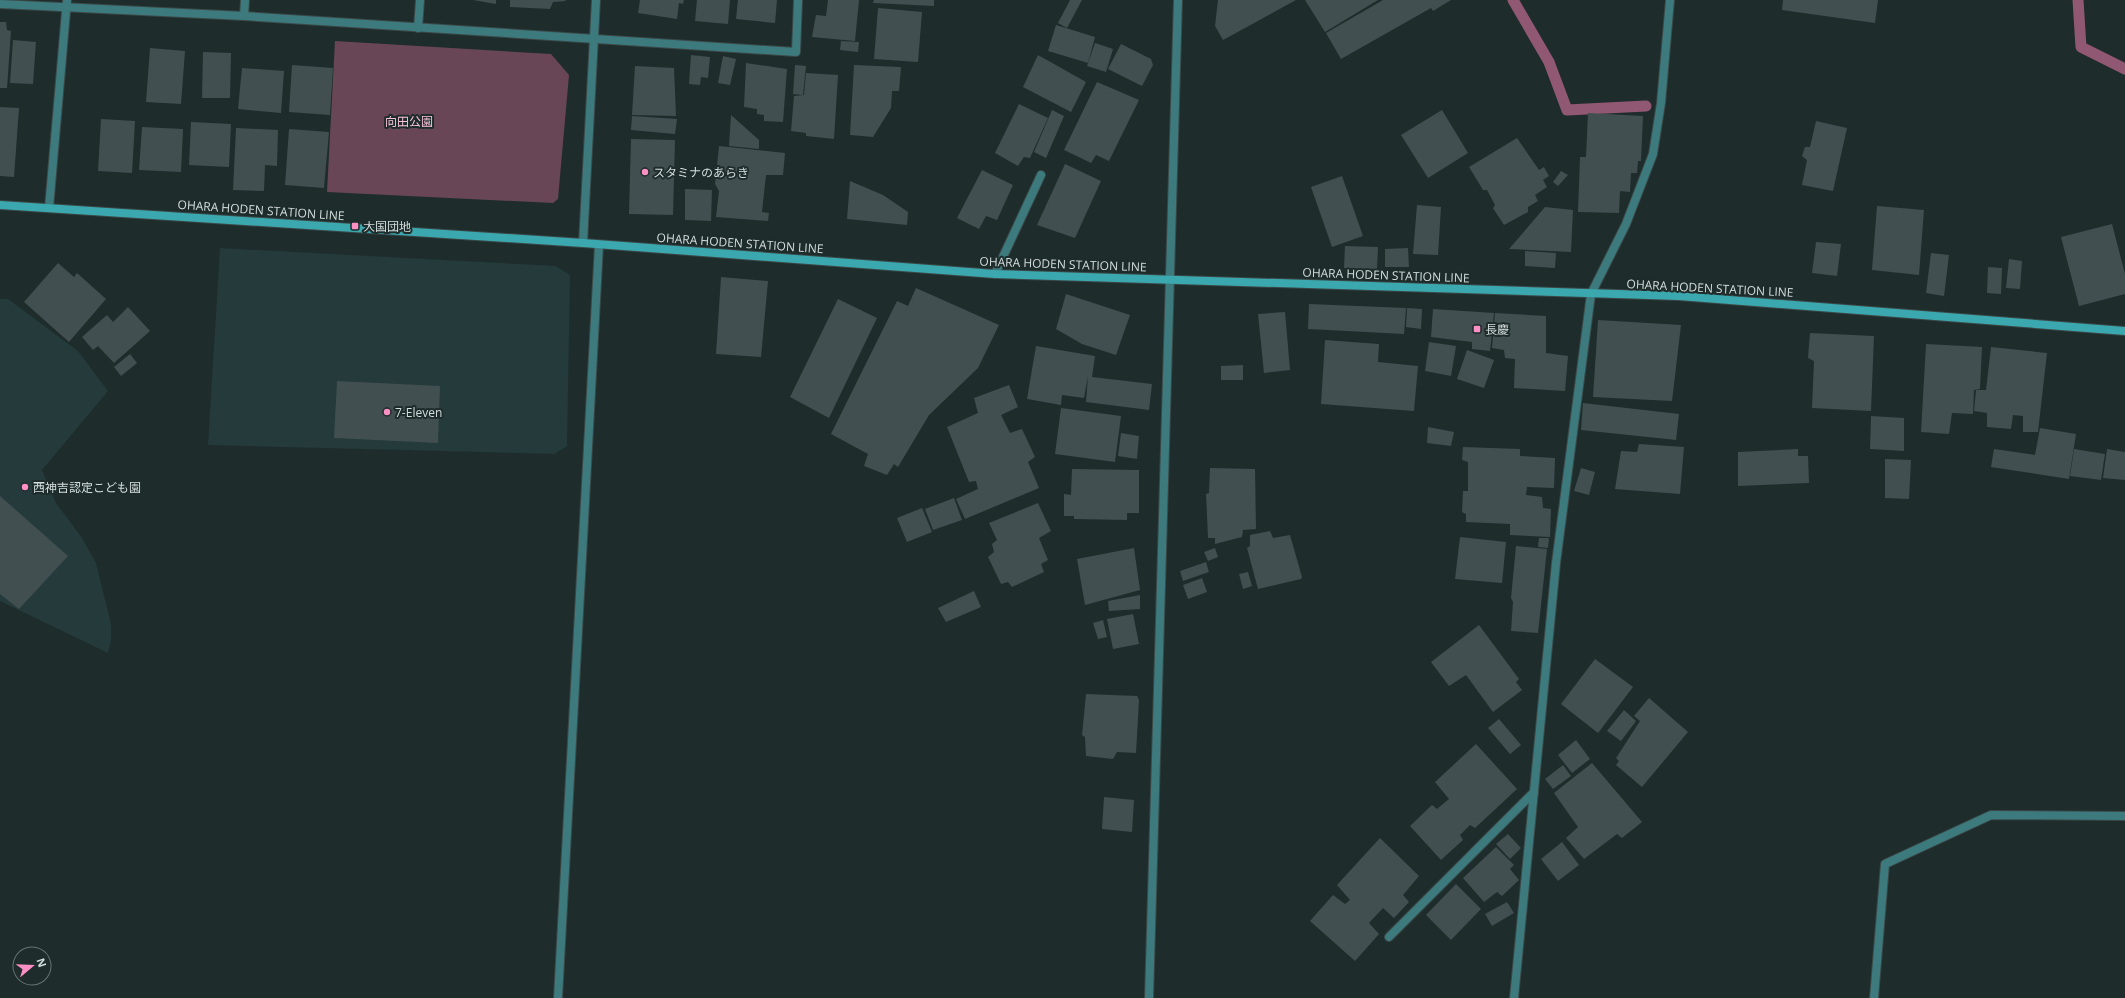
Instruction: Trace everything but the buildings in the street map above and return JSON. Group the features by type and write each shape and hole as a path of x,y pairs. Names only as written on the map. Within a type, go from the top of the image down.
{"main road":[{"name":"OHARA HODEN STATION LINE","path":"0,205 583,243 995,274 1679,296 2125,331"}],"street":[{"path":"244,16 245,0"},
{"path":"418,28 420,0"},
{"path":"583,243 596,0"},
{"path":"0,4 66,4 796,52 798,0"},
{"path":"1149,998 1178,0"},
{"path":"1514,998 1556,563 1591,294 1626,224 1653,154 1661,103 1670,0"},
{"path":"49,208 66,4"},
{"path":"995,274 1041,175"},
{"path":"558,998 600,245"},
{"path":"1389,938 1534,792"},
{"path":"1874,998 1885,864 1991,815 2125,816"}],"shaded area":[{"path":"220,248 556,266 570,275 567,446 554,454 208,445"},
{"name":"西神吉認定こども園","path":"0,299 8,299 78,351 108,391 42,470 56,503 82,538 96,563 111,624 111,641 108,653 0,601"}],"green space":[{"name":"向田公園","path":"335,41 551,54 569,75 558,199 553,203 327,192"}],"waterway":[{"path":"1513,0 1549,62 1567,110 1646,106"},
{"path":"2078,0 2081,47 2125,69"}],"place":[{"name":"スタミナのあらき","path":"645,172"},
{"name":"大国団地","path":"355,226"},
{"name":"長慶","path":"1477,329"},
{"name":"7-Eleven","path":"387,412"},
{"name":"西神吉認定こども園","path":"25,487"}]}
